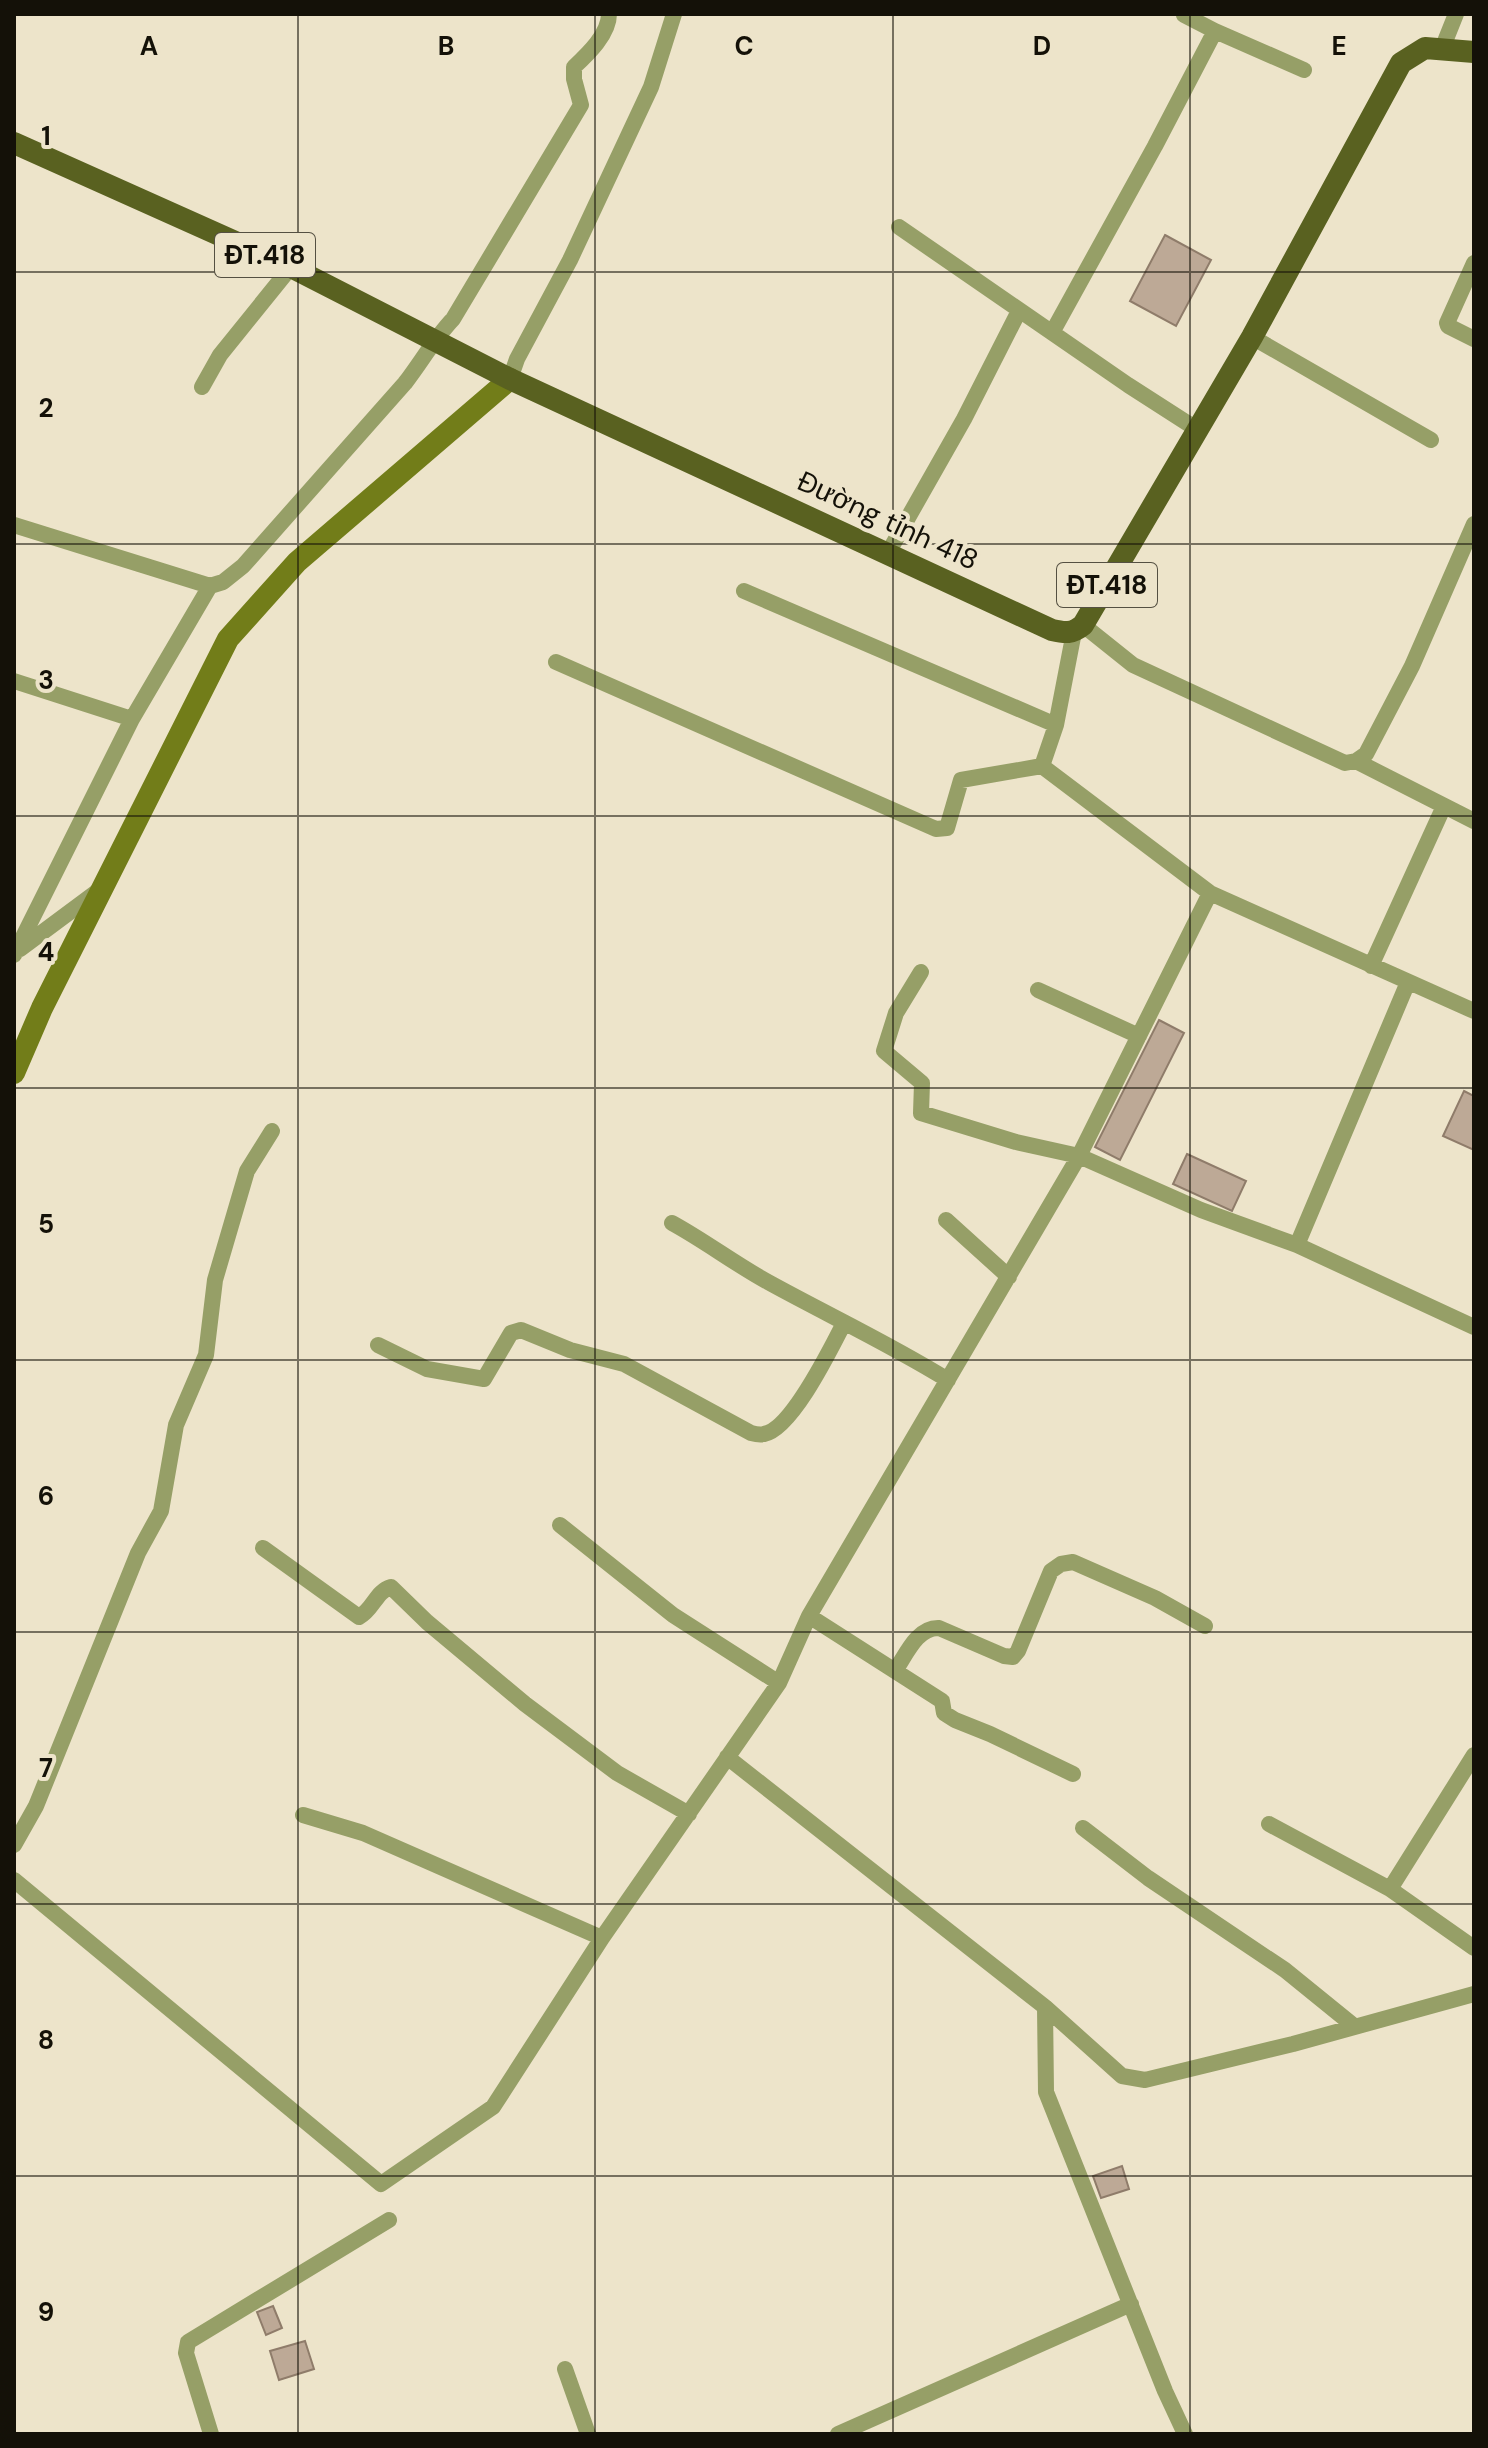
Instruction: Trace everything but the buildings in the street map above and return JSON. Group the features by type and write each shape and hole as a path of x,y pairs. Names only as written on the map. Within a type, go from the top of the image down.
{"main road":[{"name":"ĐT.418","path":"1079,629 1252,337 1401,63 1425,48 1474,52"},
{"name":"Đường tỉnh 418","path":"14,143 291,267 510,379 1052,630 1079,629"},
{"path":"14,1073 42,1008 228,639 297,562 510,379"}],"street":[{"path":"14,525 210,586 223,582 243,566 405,383 433,340 453,319 581,105 574,67 603,34 609,14"},
{"path":"510,379 651,87 674,14"},
{"path":"1442,49 1456,14"},
{"path":"1184,15 1304,70"},
{"path":"1053,331 1215,31"},
{"path":"899,227 1198,430"},
{"path":"1474,263 1447,323 1474,339"},
{"path":"202,387 220,355 291,267"},
{"path":"888,553 964,419 1019,311"},
{"path":"1252,337 1431,440"},
{"path":"1042,766 1056,725 1079,629 1133,665 1345,763 1356,761 1366,754 1412,666 1474,524"},
{"path":"14,953 132,719 210,586"},
{"path":"744,591 1056,725"},
{"path":"556,662 936,829 947,828 961,780 1042,766 1210,893 1474,1011"},
{"path":"14,681 132,719"},
{"path":"1356,761 1474,821"},
{"path":"1371,966 1444,806"},
{"path":"14,953 103,888"},
{"path":"14,1880 381,2184 493,2107 602,1938 779,1683 809,1616 1079,1156 1210,893"},
{"path":"921,972 896,1013 884,1051 922,1083 921,1113 1016,1142 1079,1156 1201,1210 1297,1245 1474,1327"},
{"path":"1297,1245 1408,982"},
{"path":"1038,990 1139,1036"},
{"path":"14,1845 36,1806 138,1553 161,1511 176,1425 206,1355 215,1280 247,1171 272,1131"},
{"path":"946,1220 1009,1277"},
{"path":"672,1223 742,1268 912,1357 948,1380"},
{"path":"378,1345 427,1369 484,1379 511,1333 521,1330 570,1350 624,1364 751,1433 764,1434 777,1428 808,1390 844,1323"},
{"path":"560,1525 673,1615 779,1683"},
{"path":"263,1548 359,1617 364,1615 382,1590 391,1587 427,1622 525,1704 617,1773 689,1814"},
{"path":"895,1671 921,1633 930,1627 1013,1657 1051,1571 1055,1566 1073,1562 1155,1598 1205,1626"},
{"path":"809,1616 942,1701 944,1713 955,1720 1073,1774"},
{"path":"1390,1889 1474,1755"},
{"path":"727,1757 1045,2007 1122,2076 1145,2080 1474,1994"},
{"path":"303,1815 363,1833 602,1938"},
{"path":"1269,1824 1390,1889 1474,1948"},
{"path":"1083,1828 1148,1878 1285,1970 1354,2026"},
{"path":"1045,2007 1046,2092 1185,2434"},
{"path":"211,2434 186,2353 188,2342 389,2220"},
{"path":"838,2434 1131,2304"},
{"path":"565,2369 588,2434"}]}
